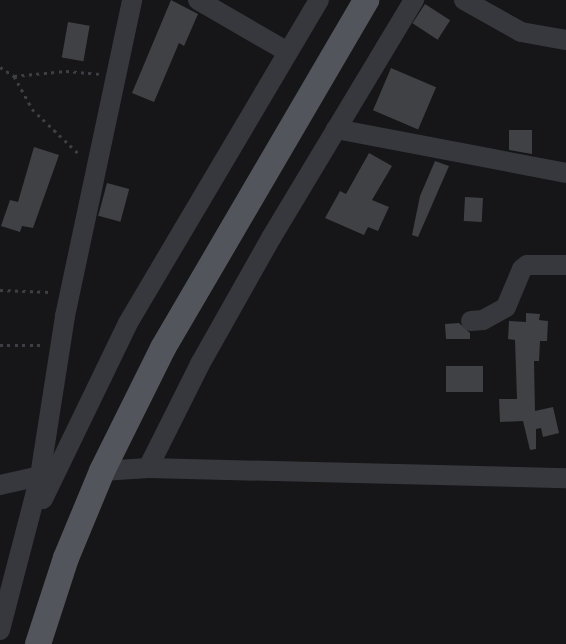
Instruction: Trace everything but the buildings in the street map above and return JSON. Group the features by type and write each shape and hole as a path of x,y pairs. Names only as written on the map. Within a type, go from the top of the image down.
{"main road":[{"path":"38,644 66,558 102,471 163,348 366,0"}],"street":[{"path":"0,630 28,531 40,476 70,293 132,0"},
{"path":"198,0 286,51"},
{"path":"28,531 128,323 286,51 319,0"},
{"path":"148,468 200,364 336,129 414,0"},
{"path":"464,0 520,32 566,40"},
{"path":"336,129 424,143 566,174"},
{"path":"471,321 483,320 506,307 522,269 527,265 566,266"},
{"path":"102,471 148,468 566,478"},
{"path":"0,485 40,476"}],"path":[{"path":"0,68 14,76 32,110 97,168"},
{"path":"14,76 66,71 116,76"},
{"path":"0,290 70,293"},
{"path":"0,345 60,347"}]}
